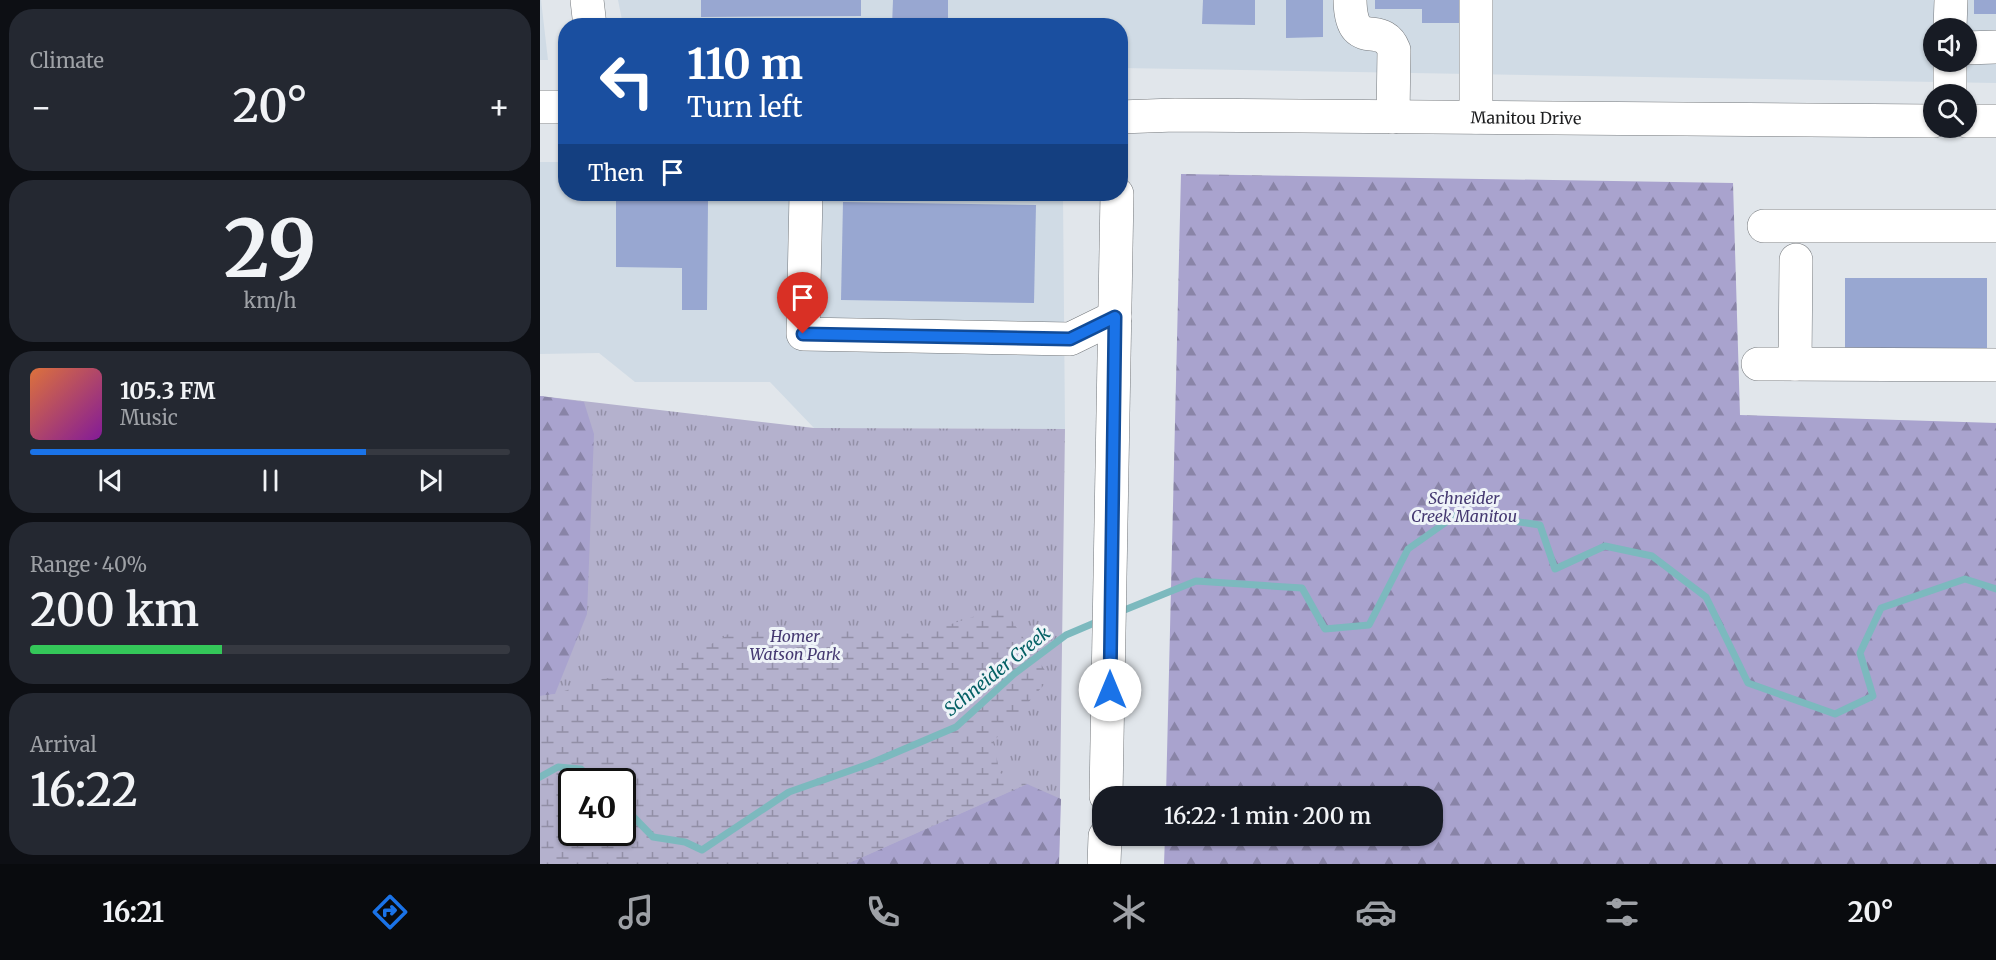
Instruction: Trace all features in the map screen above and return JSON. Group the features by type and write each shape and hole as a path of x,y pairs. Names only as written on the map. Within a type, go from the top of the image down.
{"main road":[{"path":"587,0 589,18"},
{"path":"1350,0 1350,18 1355,27 1363,33 1382,36 1391,42 1394,50 1393,117"},
{"path":"1476,0 1476,117"},
{"path":"1950,18 1951,0"},
{"path":"1977,48 1996,47"},
{"path":"540,107 558,107"},
{"name":"Manitou Drive","path":"1128,117 1175,115 1923,121"},
{"path":"1977,121 1996,121"},
{"path":"806,201 803,334 1070,339 1115,317"},
{"path":"1106,786 1110,690 1117,201"},
{"path":"1764,226 1996,226"},
{"path":"1795,364 1796,260"},
{"path":"1758,364 1996,365"},
{"path":"1104,864 1105,846"}],"shaded area":[{"path":"541,0 548,60 540,60"},
{"path":"618,0 1996,0 1996,83 1128,68 1128,18 622,18"},
{"path":"540,162 558,162 558,201 1063,201 1065,429 814,428 770,382 635,382 599,353 540,354"}],"green space":[{"name":"Schneider Creek Manitou","path":"1181,174 1733,183 1740,415 1996,423 1996,864 1164,864 1165,846 1443,846 1443,786 1166,786"},
{"name":"Homer Watson Park","path":"540,396 814,428 1065,429 1059,864 540,864"},
{"path":"540,396 584,402 594,434 587,614 555,694 540,696"},
{"path":"1003,607 1050,678 993,742 1000,773 1027,784 847,864 540,864 540,696 555,694 601,679 658,672 734,632 873,629 918,635"},
{"path":"1027,784 1061,799 1059,864 847,864"}],"building":[{"path":"701,0 861,0 861,16 701,17"},
{"path":"893,0 948,0 948,18 892,18"},
{"path":"1203,0 1255,0 1255,25 1202,24"},
{"path":"1286,0 1323,0 1323,37 1286,38"},
{"path":"1375,0 1467,0 1467,23 1422,23 1422,9 1375,9"},
{"path":"1974,0 1996,0 1996,14 1974,14"},
{"path":"616,201 708,201 707,310 682,310 682,268 616,267"},
{"path":"843,202 1036,205 1034,303 841,300"},
{"path":"1845,278 1987,278 1987,354 1845,354"}],"waterway":[{"name":"Schneider Creek","path":"1117,613 1196,581 1302,588 1325,629 1369,625 1408,549 1459,513 1540,525 1555,569 1605,546 1652,556 1706,597 1748,683 1835,714 1873,696 1860,653 1881,608 1965,579 1996,589"},
{"name":"Schneider Creek","path":"636,819 653,837 685,842 702,850 789,792 869,764 956,727 1014,674 1066,635 1099,621"},
{"name":"Schneider Creek","path":"540,777 558,767 570,768"}],"route":[{"path":"803,334 1070,339 1115,317 1110,690"}]}
